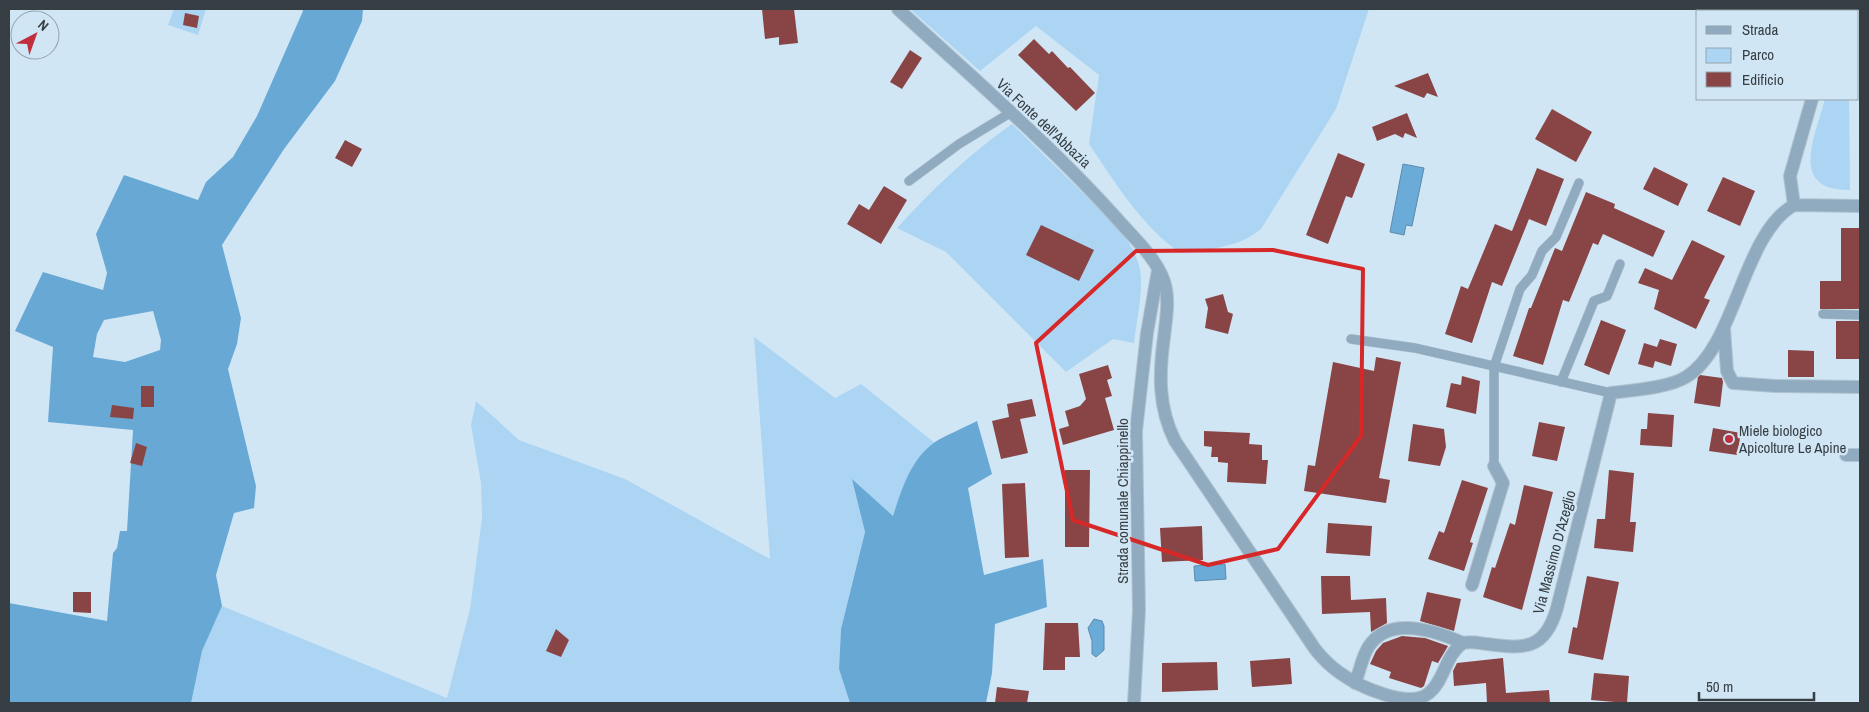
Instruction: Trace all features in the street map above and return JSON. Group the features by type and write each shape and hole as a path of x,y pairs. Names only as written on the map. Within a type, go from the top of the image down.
{"street":[{"name":"Via Fonte dell'Abbazia","path":"898,9 1093,192 1143,248 1158,270"},
{"path":"1794,205 1790,176 1812,100"},
{"path":"1611,393 1659,386 1686,377 1701,363 1716,343 1761,244 1777,218 1794,205 1860,206"},
{"path":"1158,270 1165,287 1167,304 1161,364 1161,400 1170,430 1188,462 1315,649 1330,665 1355,683 1386,699 1415,699 1426,695 1434,688 1452,654 1463,643"},
{"name":"Strada comunale Chiappinello","path":"1134,703 1139,610 1136,431 1147,333 1158,270"},
{"path":"1724,325 1727,371 1734,383 1775,386 1860,387"},
{"name":"Via Massimo D'Azeglio","path":"1355,683 1370,645 1388,632 1405,629 1432,631 1463,643 1512,647 1528,646 1542,638 1549,629 1558,608 1611,393"},
{"path":"1846,455 1860,456"},
{"path":"1472,585 1503,483 1494,466"}],"lane":[{"path":"909,181 959,144 1010,113"},
{"path":"1494,466 1494,367 1520,289 1532,275 1542,251 1556,237 1580,184"},
{"path":"1561,382 1594,301 1607,296 1620,264"},
{"path":"1823,314 1860,315"},
{"path":"1350,339 1415,348 1611,393"}],"highlighted area":[{"path":"1273,250 1363,269 1361,436 1278,549 1208,565 1073,520 1036,343 1136,251"}],"green space":[{"path":"174,9 206,9 198,35 168,25"},
{"path":"910,9 1369,9 1336,109 1261,229 1233,244 1180,253 1141,217 1119,189 1089,144 1099,75 1036,26 980,71"},
{"path":"1825,100 1849,100 1850,190 1831,188 1819,182 1812,172 1810,159"},
{"path":"1012,124 1114,223 1131,246 1140,270 1141,291 1134,343 1113,339 1066,372 946,252 897,228 952,173 981,147"},
{"path":"754,337 835,398 861,384 935,443 908,477 893,517 853,480 865,532 841,629 839,669 850,703 191,703 202,651 222,606 447,698 470,609 482,518 481,483 471,425 476,401 519,440 625,479 770,559"}],"shaded area":[{"path":"302,9 363,9 362,21 335,81 284,149 222,245 241,318 237,344 228,369 256,486 254,508 234,513 216,575 222,606 202,651 191,703 9,703 9,603 107,621 113,553 117,548 120,531 127,531 133,430 48,422 53,347 15,331 43,272 103,290 107,273 96,234 124,175 198,200 206,182 233,157 257,116 303,11","holes":["153,311 161,340 160,350 125,362 93,357 97,334 104,320"]},
{"path":"1403,164 1424,168 1412,226 1406,225 1404,235 1390,232"},
{"path":"977,421 992,474 968,488 984,575 1043,559 1047,607 995,624 992,673 986,703 850,703 839,669 841,629 865,532 852,479 893,516 908,476 926,449 945,436"},
{"path":"1225,564 1226,579 1195,581 1194,566"},
{"path":"1094,619 1102,621 1104,626 1104,650 1096,657 1092,654 1092,641 1088,628"}],"building":[{"path":"762,9 794,9 798,43 779,45 779,37 765,39"},
{"path":"185,13 199,16 197,28 183,25"},
{"path":"1034,39 1049,54 1052,51 1095,93 1076,111 1018,55"},
{"path":"910,50 922,58 902,89 890,82"},
{"path":"1428,73 1438,97 1427,93 1424,98 1394,86"},
{"path":"1552,109 1592,132 1576,162 1535,139"},
{"path":"1407,113 1417,138 1405,133 1403,138 1395,134 1377,141 1372,127"},
{"path":"345,140 362,149 352,167 335,158"},
{"path":"1338,153 1365,164 1352,198 1346,196 1328,244 1306,235"},
{"path":"1654,167 1688,184 1678,206 1643,189"},
{"path":"1537,168 1564,179 1546,226 1529,219 1502,286 1492,282 1472,343 1445,334 1461,286 1468,289 1495,224 1512,231"},
{"path":"1723,177 1755,191 1740,226 1707,211"},
{"path":"884,186 907,200 881,244 847,224 859,204 869,210"},
{"path":"1586,192 1615,204 1614,208 1665,231 1653,257 1603,234 1598,245 1593,243 1569,302 1563,300 1543,365 1513,356 1529,308 1531,308 1555,248 1562,251"},
{"path":"1041,225 1094,250 1079,281 1026,255"},
{"path":"1841,228 1860,228 1860,309 1820,309 1820,281 1841,281"},
{"path":"1692,240 1725,256 1704,298 1710,300 1696,329 1654,309 1659,290 1638,283 1645,268 1672,280"},
{"path":"1223,294 1228,312 1233,314 1228,334 1205,328 1208,308 1205,299"},
{"path":"1601,320 1626,330 1609,375 1584,365"},
{"path":"1836,321 1860,321 1860,359 1836,359"},
{"path":"1660,339 1677,344 1671,366 1655,361 1653,368 1638,364 1644,343 1657,347"},
{"path":"1788,350 1814,351 1814,377 1788,377"},
{"path":"1376,357 1401,362 1379,478 1390,480 1386,503 1304,491 1308,465 1315,466 1333,362 1374,371"},
{"path":"1108,365 1112,378 1107,380 1112,396 1105,398 1114,430 1063,445 1059,429 1069,426 1065,411 1080,406 1086,399 1079,374"},
{"path":"1700,375 1722,378 1720,407 1694,403 1698,377"},
{"path":"1462,376 1480,381 1476,414 1446,407 1451,383 1461,385"},
{"path":"141,386 154,386 154,407 141,407"},
{"path":"1032,399 1036,416 1020,419 1028,453 1001,459 992,421 1009,417 1007,404"},
{"path":"112,405 134,408 133,419 110,417"},
{"path":"1648,413 1674,415 1672,447 1640,445 1641,429 1647,429"},
{"path":"1539,422 1565,427 1557,461 1532,456"},
{"path":"1413,424 1444,429 1446,447 1440,466 1408,461"},
{"path":"1713,428 1741,433 1737,455 1709,451"},
{"path":"1204,431 1250,433 1249,444 1262,445 1262,460 1268,460 1266,484 1227,482 1228,463 1218,462 1218,457 1211,457 1212,447 1204,446"},
{"path":"136,443 147,447 142,466 130,463"},
{"path":"1065,470 1090,470 1089,547 1065,547"},
{"path":"1609,470 1634,473 1630,522 1636,522 1633,552 1594,548 1597,519 1605,519"},
{"path":"1462,480 1488,488 1470,542 1473,543 1464,571 1428,559 1439,531 1444,533"},
{"path":"1025,483 1029,557 1005,558 1002,484"},
{"path":"1524,485 1553,492 1522,610 1483,597 1492,567 1495,568 1510,523 1515,525"},
{"path":"1328,523 1372,526 1370,556 1326,553"},
{"path":"1202,526 1203,560 1162,562 1160,528"},
{"path":"1321,576 1350,576 1351,600 1386,598 1387,623 1371,632 1370,612 1322,614"},
{"path":"1587,576 1619,582 1603,660 1568,653 1573,627 1577,628"},
{"path":"73,592 91,592 91,613 73,612"},
{"path":"1427,592 1461,599 1454,631 1420,621"},
{"path":"1045,623 1078,623 1080,657 1065,657 1065,670 1043,670"},
{"path":"556,629 569,640 561,657 546,651"},
{"path":"1402,636 1425,638 1448,646 1438,663 1432,661 1424,686 1421,688 1389,678 1391,672 1370,664 1376,651 1383,643"},
{"path":"1290,658 1292,684 1252,687 1250,661"},
{"path":"1503,658 1506,693 1549,690 1550,703 1487,703 1486,683 1454,686 1453,671 1457,663"},
{"path":"1217,662 1218,690 1162,692 1162,663"},
{"path":"1594,673 1629,676 1627,703 1591,700"},
{"path":"997,687 1029,691 1027,703 995,703"}],"place":[{"name":"Miele biologico Apicolture Le Apine","path":"1729,439"}]}
